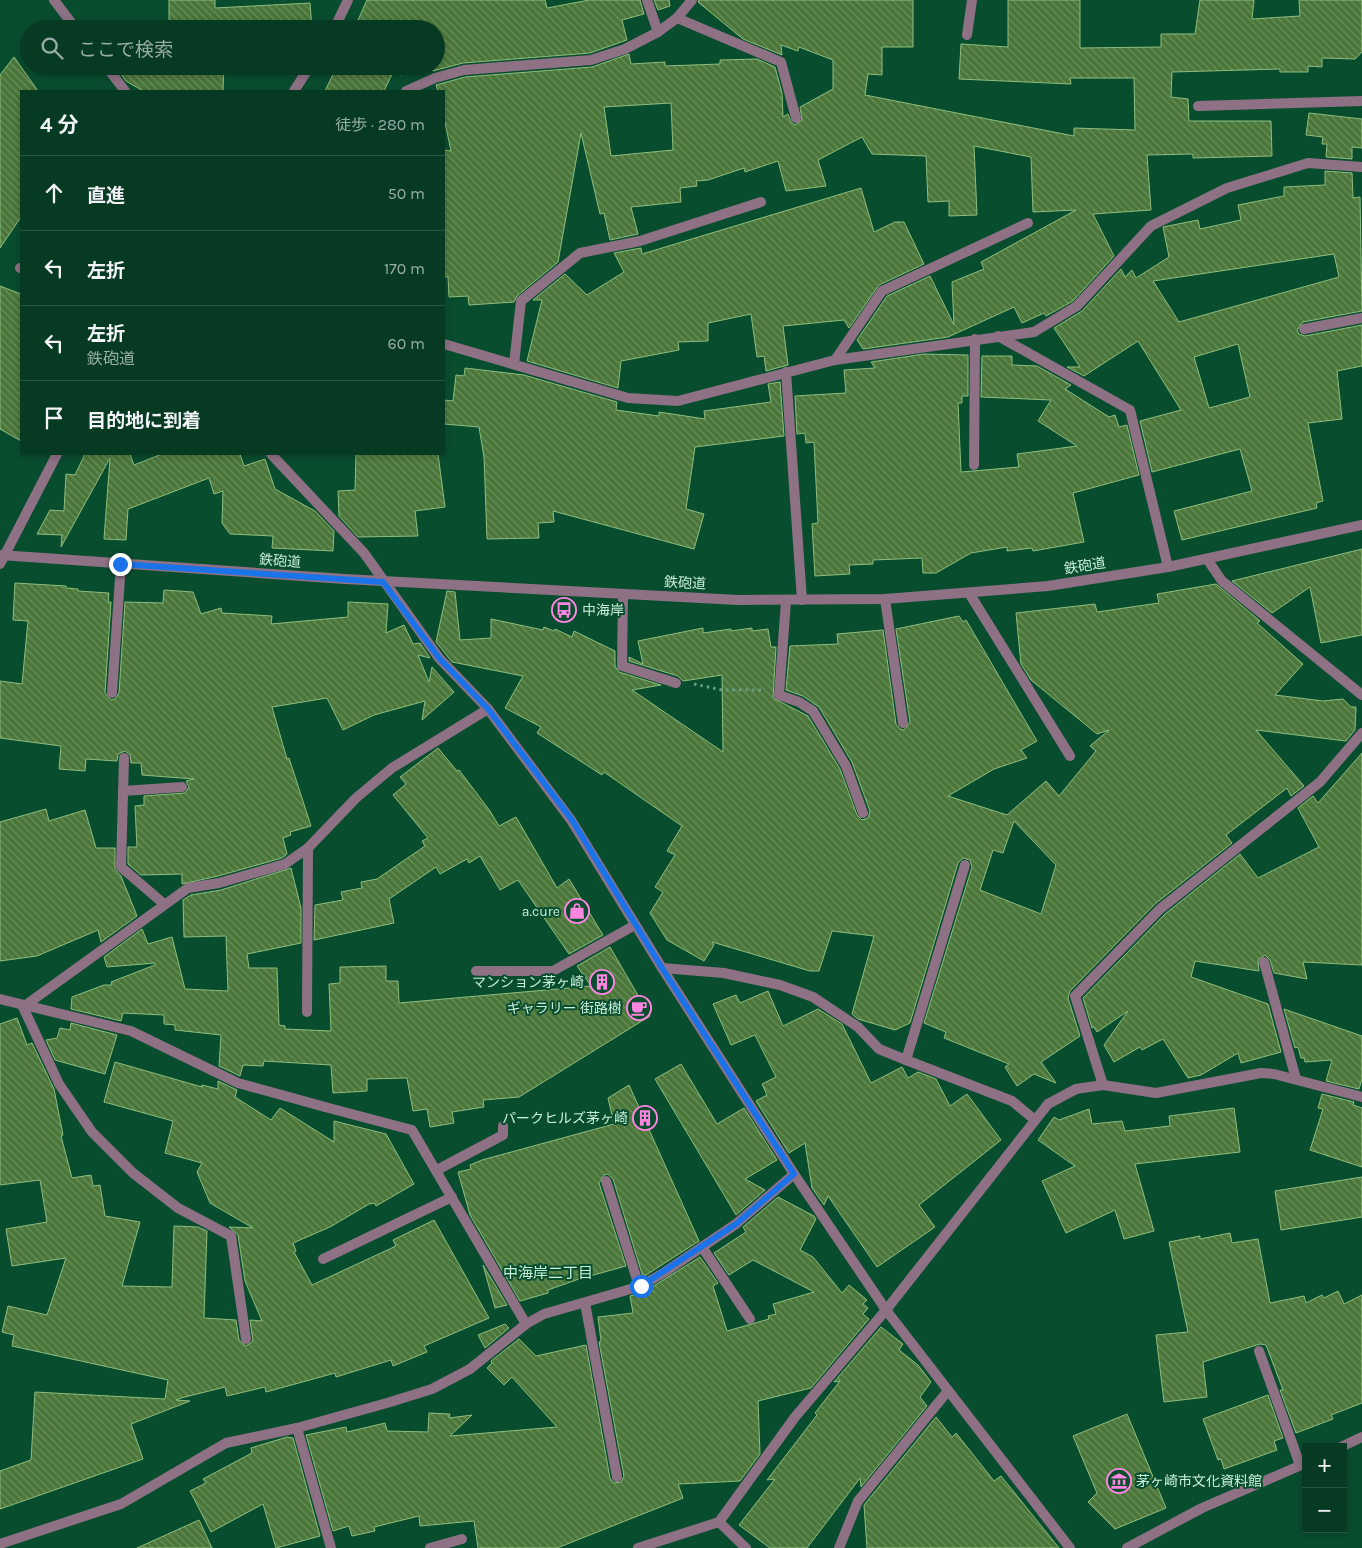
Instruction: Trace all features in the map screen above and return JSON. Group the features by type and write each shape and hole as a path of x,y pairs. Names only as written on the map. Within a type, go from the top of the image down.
{"street":[{"path":"54,0 69,20"},
{"path":"338,20 348,0"},
{"path":"648,0 658,32"},
{"path":"408,90 435,78 464,70 591,60 625,49 658,32 677,18 692,0"},
{"path":"967,35 972,0"},
{"path":"677,18 781,62 796,118"},
{"path":"113,75 124,90"},
{"path":"295,90 304,75"},
{"path":"1198,106 1362,101"},
{"path":"445,344 628,398 678,401 835,360 1034,332 1077,306 1151,226 1227,188 1308,163 1362,167"},
{"path":"514,364 521,301 580,253 640,241 761,202"},
{"path":"835,360 882,291 1028,223"},
{"path":"1304,329 1362,318"},
{"path":"998,336 1130,410 1168,567"},
{"path":"974,465 975,339"},
{"path":"786,372 802,600"},
{"path":"1,558 56,455"},
{"path":"272,455 364,553 439,658 488,709 572,820 635,925 794,1174 886,1310 947,1392 1070,1548"},
{"name":"鉄砲道","path":"1,558 383,582 623,594 786,601 884,599 1048,586 1168,567 1362,524"},
{"path":"1207,559 1222,581 1362,695"},
{"path":"112,693 120,564"},
{"path":"969,593 1070,756"},
{"path":"623,594 622,666 676,683"},
{"path":"884,599 903,723"},
{"path":"786,601 778,695 799,702 813,711 846,766 862,812"},
{"path":"23,1007 188,888 219,883 285,864 308,848 356,798 392,768 488,709"},
{"path":"1103,1085 1075,996 1160,909 1320,782 1362,732"},
{"path":"124,758 121,867 164,904"},
{"path":"123,791 182,788"},
{"path":"307,1012 308,848"},
{"path":"906,1060 965,865"},
{"path":"476,971 553,971 635,925"},
{"path":"1264,962 1296,1079"},
{"path":"662,968 724,973 780,985 813,997 858,1027 879,1049 1012,1101 1035,1120"},
{"path":"0,999 23,1007 131,1031 238,1083 412,1130 526,1324"},
{"path":"23,1007 59,1084 92,1132 133,1173 178,1208 231,1236 246,1340"},
{"path":"642,1547 719,1522 795,1417 886,1310 1048,1104 1076,1089 1103,1085 1156,1093 1261,1074 1274,1074 1296,1079 1362,1097"},
{"path":"436,1170 503,1135 503,1126"},
{"path":"0,1544 121,1504 226,1443 297,1428 432,1389 470,1369 526,1324 544,1314 639,1286 736,1224 794,1174"},
{"path":"606,1181 639,1286"},
{"path":"323,1259 452,1197"},
{"path":"702,1247 750,1320"},
{"path":"585,1303 617,1477"},
{"path":"1259,1351 1302,1461"},
{"path":"839,1548 858,1501 947,1392"},
{"path":"297,1428 331,1548"},
{"path":"1347,1444 1362,1437"},
{"path":"1126,1548 1202,1508 1302,1464"},
{"path":"719,1522 746,1548"},
{"path":"430,1548 462,1539"}],"path":[{"path":"676,683 722,690 778,690"}],"building":[{"path":"169,0 215,0 215,8 310,3 311,20 169,20"},
{"path":"367,0 545,0 547,8 589,0 640,0 644,14 622,20 627,40 590,53 463,63 445,68 445,20 358,20"},
{"path":"654,0 669,0 670,6 658,10"},
{"path":"699,0 913,0 913,47 882,47 882,75 868,74 865,95 1074,136 1074,128 1135,130 1134,78 1070,78 1071,84 959,79 961,44 1008,47 1008,0 1080,0 1080,48 1161,47 1161,34 1195,34 1200,0 1254,0 1252,19 1300,16 1299,0 1362,0 1362,52 1355,59 1322,58 1322,67 1308,66 1308,72 1280,72 1280,69 1172,72 1171,97 1188,99 1189,121 1271,121 1272,156 1193,158 1193,154 1147,155 1151,210 1093,214 1114,256 1073,301 1046,316 1044,313 1022,323 1014,307 948,337 863,349 857,340 887,296 930,276 954,325 952,282 984,269 981,262 1076,210 1033,212 1031,157 974,146 977,215 949,216 949,201 928,202 926,156 872,154 862,137 818,160 826,186 786,191 778,161 745,172 744,168 708,180 696,181 697,186 680,188 681,202 631,207 638,234 610,240 604,213 600,214 581,133 558,262 517,296 514,302 469,305 468,296 449,297 448,277 445,277 445,150 451,151 445,123 445,90 438,90 436,85 465,77 592,67 629,54 631,64 665,62 665,66 720,64 720,60 757,59 775,67 782,93 783,117 788,114 791,122 795,125 802,120 800,107 833,89 833,60 799,47 798,51 781,45 782,55 743,39 698,2","holes":["671,103 673,150 611,156 604,107"]},
{"path":"14,57 20,66 20,75 27,75 37,90 20,90 20,218 0,248 0,75"},
{"path":"122,75 224,75 223,90 141,90 126,81"},
{"path":"333,75 392,75 384,90 325,90"},
{"path":"1309,113 1362,119 1362,148 1352,147 1352,159 1326,157 1327,144 1322,144 1323,137 1306,135"},
{"path":"1325,171 1352,173 1353,198 1360,197 1362,311 1303,322 1297,330 1299,334 1305,336 1362,325 1362,366 1337,371 1342,419 1308,423 1323,501 1316,503 1317,508 1182,540 1174,511 1252,491 1240,449 1152,472 1140,421 1181,410 1138,341 1084,376 1067,367 1080,367 1054,328 1082,311 1121,269 1125,277 1132,270 1136,278 1169,257 1163,227 1198,220 1200,229 1241,220 1238,205 1284,196 1284,187 1325,185","holes":["1334,254 1339,277 1179,322 1153,281","1238,344 1250,397 1209,408 1194,357"]},
{"path":"861,188 874,232 895,222 904,222 924,264 879,285 849,328 844,320 783,326 788,365 766,371 764,356 757,357 751,314 708,323 708,341 678,342 679,350 621,361 618,388 527,361 542,300 533,300 565,274 587,295 624,272 614,253 641,248 642,254"},
{"path":"0,286 20,294 20,440 0,429"},
{"path":"924,354 968,355 968,396 962,396 962,403 958,403 961,472 1019,467 1017,454 1077,446 1038,421 1051,400 981,397 982,356 1012,356 1012,365 1037,366 1071,385 1065,389 1109,417 1115,415 1119,427 1127,425 1139,475 1073,493 1084,542 1033,551 1032,548 1007,551 1007,547 971,553 936,573 923,573 922,558 873,560 873,564 849,565 850,574 815,576 812,524 818,523 814,442 806,443 805,433 797,434 795,396 846,393 844,370 875,368 871,362"},
{"path":"465,368 524,375 617,402 616,410 659,416 659,412 705,419 704,411 771,402 768,384 780,382 784,436 695,447 686,509 704,514 694,549 553,511 554,522 538,523 539,538 487,539 484,457 479,427 445,424 445,400 453,401 456,375 464,376"},
{"path":"85,455 130,455 134,465 159,455 240,455 244,466 265,459 275,489 315,511 334,531 333,551 272,548 273,536 230,534 222,523 223,491 214,494 209,478 128,509 126,540 104,539 110,458 61,547 62,535 37,534 50,510 64,511 66,474 75,475"},
{"path":"356,455 438,455 445,507 415,511 418,536 358,537 339,516 338,491 355,490"},
{"path":"1362,549 1362,635 1321,643 1310,587 1272,613 1232,581"},
{"path":"15,583 66,586 66,588 78,589 78,591 109,593 108,602 111,602 105,693 111,700 115,699 119,693 125,602 163,603 164,590 193,592 201,614 221,608 222,613 272,616 271,624 348,617 348,602 388,604 386,633 404,625 413,644 420,643 430,658 418,655 429,682 432,667 454,692 422,720 425,701 374,715 343,730 327,698 272,707 287,759 289,758 311,826 290,832 291,835 283,838 287,854 282,858 182,884 182,874 141,875 128,864 128,847 137,847 135,806 144,805 144,796 185,793 189,787 186,781 194,779 142,775 141,763 131,763 130,755 125,751 118,754 117,761 86,759 85,771 59,769 61,746 0,738 0,681 22,684 28,621 13,620"},
{"path":"1216,584 1260,621 1257,623 1303,664 1275,695 1323,701 1343,699 1351,707 1356,707 1355,730 1346,741 1256,730 1304,786 1291,796 1287,788 1226,835 1232,843 1155,904 1070,991 1068,998 1080,1036 1041,1062 1056,1083 1034,1074 1017,1086 1005,1067 1009,1064 944,1038 946,1032 924,1023 972,867 970,860 963,858 958,863 910,1023 895,1030 858,1019 852,1014 874,936 832,931 819,971 810,971 712,942 714,945 704,961 667,940 650,913 663,892 655,887 675,855 667,851 682,826 604,772 602,775 537,733 541,727 505,708 523,676 452,662 436,642 447,591 455,592 460,640 491,638 491,619 543,630 544,627 554,631 555,629 572,637 574,631 615,651 615,666 619,672 661,685 632,690 723,752 722,675 683,681 678,676 629,661 629,657 643,664 638,641 703,628 703,633 731,629 731,631 752,628 752,631 768,629 771,647 776,647 773,698 808,716 840,769 857,815 862,820 868,818 870,811 852,762 819,707 803,696 786,690 790,646 838,644 837,634 883,630 896,724 900,729 904,730 910,722 896,629 959,616 963,622 966,620 1037,741 1021,750 1027,758 994,769 948,796 1007,815 1046,781 1059,796 1096,751 1090,746 1109,730 1097,734 1031,680 1021,664 1016,613 1095,604 1097,612 1159,603 1157,594","holes":["1014,821 1056,865 1041,914 980,890 993,850 1003,853"]},
{"path":"438,748 457,771 459,770 499,826 516,817 557,888 569,879 603,935 569,954 518,880 500,890 480,856 469,863 467,859 440,874 436,867 389,899 394,923 314,940 315,905 343,900 341,892 362,888 361,882 377,879 425,846 422,841 428,838 393,795 406,784 400,777"},
{"path":"1362,753 1362,965 1303,962 1307,979 1274,973 1270,960 1265,955 1258,960 1259,971 1195,961 1191,977 1268,1004 1281,1052 1241,1063 1238,1053 1201,1075 1188,1078 1163,1039 1142,1050 1140,1047 1114,1062 1104,1045 1128,1011 1097,1032 1094,1027 1092,1028 1083,998 1165,914 1240,854 1258,878 1319,847 1298,808 1313,796 1318,803"},
{"path":"46,809 49,821 85,810 96,848 115,848 115,869 121,876 137,916 101,942 98,930 37,956 0,961 0,822"},
{"path":"291,868 301,908 301,943 247,954 249,968 277,968 279,1025 285,1026 285,1029 331,1031 329,984 340,983 340,967 386,966 386,981 398,981 399,1003 591,986 577,966 610,947 650,1016 519,1097 483,1100 484,1107 452,1112 454,1123 430,1127 427,1109 413,1111 407,1078 367,1079 367,1091 333,1093 331,1065 264,1061 263,1066 243,1065 240,1076 219,1066 221,1035 175,1030 175,1025 164,1024 164,1015 123,1013 121,1021 71,1009 72,997 104,985 112,985 111,982 155,965 155,963 107,967 104,957 142,929 148,944 172,937 185,989 228,991 226,936 184,937 183,900 191,895 221,890"},
{"path":"768,991 783,1026 818,1009 842,1024 871,1083 902,1067 908,1078 918,1072 936,1079 950,1106 967,1094 1001,1140 919,1205 935,1227 877,1267 828,1196 824,1205 812,1188 805,1143 789,1153 756,1101 767,1095 762,1084 776,1077 755,1035 731,1045 713,1004 736,995 740,1003"},
{"path":"1284,1009 1362,1036 1362,1079 1359,1089 1326,1081 1332,1060 1305,1062 1304,1058 1301,1058 1298,1047 1295,1048"},
{"path":"17,1018 27,1045 32,1043 54,1089 63,1135 61,1136 72,1178 91,1175 93,1186 100,1185 105,1216 140,1222 122,1286 172,1287 174,1226 198,1227 207,1231 204,1318 236,1320 239,1340 246,1346 253,1341 250,1320 262,1321 245,1281 238,1235 229,1227 253,1228 210,1203 197,1172 202,1163 165,1153 173,1121 104,1102 115,1062 202,1087 202,1085 218,1089 218,1081 237,1090 235,1097 271,1120 280,1108 334,1142 334,1121 386,1134 414,1184 376,1206 375,1203 369,1204 330,1227 293,1243 296,1251 294,1252 312,1285 396,1246 393,1240 434,1220 489,1318 424,1346 427,1352 393,1366 391,1360 336,1377 335,1373 266,1392 265,1387 227,1396 225,1387 181,1398 176,1400 190,1401 131,1424 143,1459 0,1509 0,1471 31,1460 35,1392 165,1399 168,1380 12,1346 14,1335 2,1332 8,1306 47,1315 66,1258 12,1266 6,1229 47,1222 40,1180 0,1185 0,1024"},
{"path":"71,1023 117,1035 105,1074 55,1060 46,1040 57,1038 60,1028 70,1030"},
{"path":"681,1064 717,1124 744,1108 777,1160 745,1179 765,1190 736,1215 655,1079"},
{"path":"629,1085 699,1241 643,1277 613,1179 608,1174 604,1175 599,1183 626,1266 579,1279 548,1290 548,1293 520,1301 470,1215 458,1172 471,1169 470,1165 482,1160 614,1124 608,1098"},
{"path":"1322,1094 1354,1102 1353,1105 1362,1108 1362,1167 1310,1150 1323,1109 1318,1108"},
{"path":"1234,1108 1240,1152 1135,1164 1154,1231 1124,1239 1115,1210 1066,1233 1042,1181 1075,1166 1038,1140 1054,1117 1059,1120 1089,1109 1092,1124 1122,1121 1125,1131 1170,1126 1169,1116"},
{"path":"1362,1177 1362,1217 1281,1230 1275,1191"},
{"path":"778,1197 814,1216 816,1219 800,1250 813,1257 842,1293 849,1285 867,1300 863,1304 868,1308 863,1314 869,1319 811,1388 758,1401 760,1454 740,1481 678,1484 683,1498 557,1548 478,1548 474,1521 420,1526 419,1516 374,1527 375,1531 352,1536 349,1526 333,1531 306,1435 346,1427 347,1432 385,1423 387,1431 428,1432 429,1413 450,1414 449,1418 472,1415 450,1436 557,1427 512,1377 504,1385 487,1368 492,1363 491,1361 519,1339 536,1356 586,1345 610,1478 614,1483 621,1482 624,1476 599,1342 601,1341 598,1317 633,1313 630,1296 644,1292 700,1257 718,1283 713,1286 727,1331 769,1319 768,1316 776,1314 773,1304 814,1292 753,1260 729,1275 714,1253 746,1232 743,1227"},
{"path":"1230,1233 1232,1243 1258,1239 1270,1303 1304,1296 1306,1303 1322,1295 1324,1298 1338,1291 1344,1304 1362,1295 1362,1403 1331,1415 1333,1419 1296,1433 1280,1390 1283,1390 1266,1345 1260,1344 1203,1362 1207,1397 1164,1402 1156,1335 1188,1332 1169,1242 1200,1236 1200,1239"},
{"path":"483,1265 507,1305 495,1308"},
{"path":"505,1324 509,1328 485,1348 478,1335"},
{"path":"881,1327 903,1344 899,1350 918,1365 931,1382 920,1397 927,1406 861,1487 860,1478 807,1548 770,1548 739,1525 775,1479 767,1480 817,1415 815,1413 840,1381 834,1382"},
{"path":"1268,1395 1283,1438 1274,1441 1277,1450 1224,1469 1221,1459 1218,1460 1203,1419"},
{"path":"1127,1414 1166,1508 1115,1529 1088,1502 1097,1493 1073,1436"},
{"path":"936,1417 952,1437 956,1433 994,1481 1001,1476 1059,1548 867,1548 864,1505"},
{"path":"287,1437 293,1438 320,1536 276,1548 263,1504 211,1532 190,1491 206,1483 203,1479 252,1453 251,1448"},
{"path":"199,1520 212,1548 137,1548"}],"place":[{"name":"中海岸","path":"564,610"},
{"name":"a.cure","path":"577,911"},
{"name":"マンション茅ヶ崎","path":"602,982"},
{"name":"ギャラリー 街路樹","path":"639,1008"},
{"name":"パークヒルズ茅ヶ崎","path":"645,1118"},
{"name":"茅ヶ崎市文化資料館","path":"1119,1481"}],"district":[{"name":"中海岸二丁目","path":"548,1273"}],"route":[{"path":"120,564 383,582 439,658 488,709 572,820 662,968 794,1174 736,1224 641,1286"}]}
